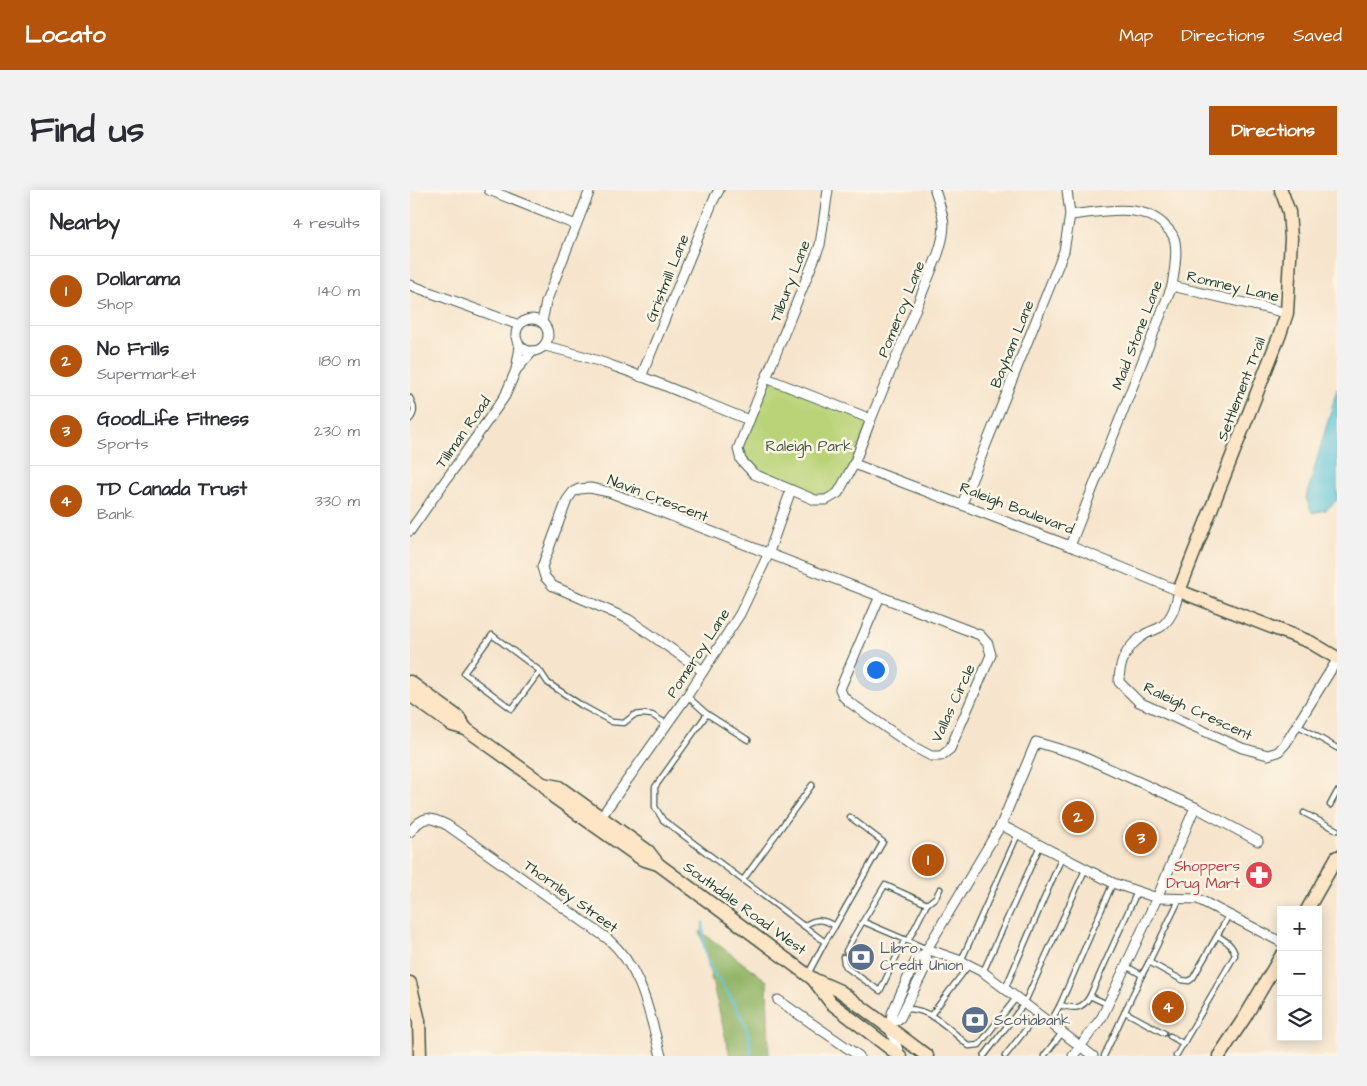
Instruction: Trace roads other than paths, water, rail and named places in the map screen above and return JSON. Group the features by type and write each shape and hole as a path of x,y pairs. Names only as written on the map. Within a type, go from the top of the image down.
{"main road":[{"name":"Settlement Trail","path":"1179,591 1287,313 1291,238 1289,212 1282,190"},
{"name":"Raleigh Boulevard","path":"1179,591 1310,642 1337,659"},
{"name":"Southdale Road West","path":"410,682 458,718 466,729 543,784 554,797 642,859 658,864"},
{"name":"Southdale Road West","path":"410,695 452,725 466,729"},
{"name":"Southdale Road West","path":"543,784 558,787 601,817 648,851 658,864 810,976 840,990 891,1026 927,1056"},
{"path":"1309,906 1337,857"},
{"path":"1219,1056 1277,963"},
{"name":"Southdale Road West","path":"810,976 830,1002 900,1056"},
{"path":"410,983 419,1021 420,1056"},
{"path":"1228,1056 1245,1017"}],"street":[{"path":"489,190 576,224"},
{"path":"542,322 546,302 590,190"},
{"name":"Gristmill Lane","path":"641,377 713,201 720,190"},
{"name":"Tilbury Lane","path":"766,378 820,245 828,190"},
{"name":"Pomeroy Lane","path":"854,464 943,239 945,220 935,190"},
{"name":"Bayham Lane","path":"962,504 1064,251 1070,215 1068,190"},
{"name":"Maid Stone Lane","path":"1070,215 1126,210 1148,214 1160,220 1174,236 1176,253 1172,286 1070,546"},
{"path":"410,285 495,317 517,330"},
{"name":"Romney Lane","path":"1172,286 1287,313"},
{"path":"546,302 533,318 528,319 517,330 516,341 520,347 532,351 547,341"},
{"path":"533,318 542,322 547,330 547,341"},
{"path":"547,341 749,420"},
{"name":"Tillman Road","path":"410,531 505,396 516,370 520,347"},
{"name":"Tillman Road","path":"516,370 532,351"},
{"path":"854,464 838,493 826,500 815,500 754,474 741,460 738,450 766,378 871,419"},
{"name":"Raleigh Boulevard","path":"854,464 1070,546 1179,591"},
{"name":"Navin Crescent","path":"703,671 628,619 553,586 545,577 542,567 568,500 573,492 579,489 590,488 609,492 768,555"},
{"name":"Pomeroy Lane","path":"601,817 687,696 740,614 768,555 791,490"},
{"name":"Vallas Circle","path":"768,555 880,596 980,636 988,644 991,654 950,749 941,756 931,756 914,746 849,702 843,696 840,689 880,596"},
{"name":"Raleigh Crescent","path":"1179,591 1176,608 1169,618 1162,626 1144,635 1125,654 1119,672 1119,682 1139,702 1242,748 1268,755 1278,752 1286,743 1337,659"},
{"path":"900,1056 891,1026 892,1013 915,962 926,951 1001,825 1036,742 1080,755 1195,807 1258,841"},
{"path":"1073,1056 1102,1017 1157,898 1195,807"},
{"name":"Thornley Street","path":"410,832 417,823 425,818 435,819 447,825 608,939 627,959 634,972 644,995 661,1056"},
{"path":"1001,825 1113,883 1157,898 1198,899 1277,940"},
{"path":"926,951 965,963 983,972 1093,1056"},
{"path":"891,1026 900,1018 927,964 926,951"},
{"path":"778,1000 859,1056"}],"lane":[{"path":"410,398 414,406 413,415 410,419"},
{"path":"540,671 512,708 464,673 492,636 540,671 548,683 581,705 612,722 624,723 634,715 643,714 652,715 667,724"},
{"path":"687,696 707,714 748,740"},
{"path":"707,714 655,787 655,807 663,820 825,942"},
{"path":"1297,724 1337,748"},
{"path":"743,880 812,785"},
{"path":"1330,805 1337,792"},
{"path":"1304,813 1337,830"},
{"path":"810,976 825,942 882,842 850,817"},
{"path":"931,1015 965,963 1018,834"},
{"path":"983,972 1040,845"},
{"path":"1005,989 1062,857"},
{"path":"984,1056 1024,1004 1085,870"},
{"path":"1050,1023 1060,1005 1113,883"},
{"path":"846,951 885,885 927,904"},
{"path":"843,957 847,968 880,990 927,904 936,897 940,889"},
{"path":"1060,1005 1073,1009 1086,1003 1137,892"},
{"path":"1104,1056 1180,898"},
{"path":"1149,962 1182,980 1189,981 1193,978 1229,915"},
{"path":"804,926 817,919 826,920 835,926"},
{"path":"864,922 907,940 926,951"},
{"path":"1176,1056 1235,955 1234,949 1230,944 1218,936"},
{"path":"1125,966 1142,975"},
{"path":"1090,996 1108,1004"},
{"path":"904,1009 913,1009 931,1015 969,1046 979,1045 1016,998"},
{"path":"1125,1012 1164,1033"},
{"path":"1005,1056 1038,1014"},
{"path":"1044,1056 1062,1033"},
{"path":"1170,1036 1184,1044"}],"water":[{"path":"1337,389 1337,500 1326,510 1312,513 1306,498"}],"waterway":[{"path":"703,923 704,946 711,969 743,1020 749,1037 750,1056"}],"place":[{"name":"No Frills","path":"1078,817"},
{"name":"GoodLife Fitness","path":"1141,838"},
{"name":"Dollarama","path":"928,860"},
{"name":"Shoppers Drug Mart","path":"1259,875"},
{"name":"Libro Credit Union","path":"861,957"},
{"name":"TD Canada Trust","path":"1168,1007"},
{"name":"Scotiabank","path":"975,1020"}],"park label":[{"name":"Raleigh Park","path":"809,446"}]}
